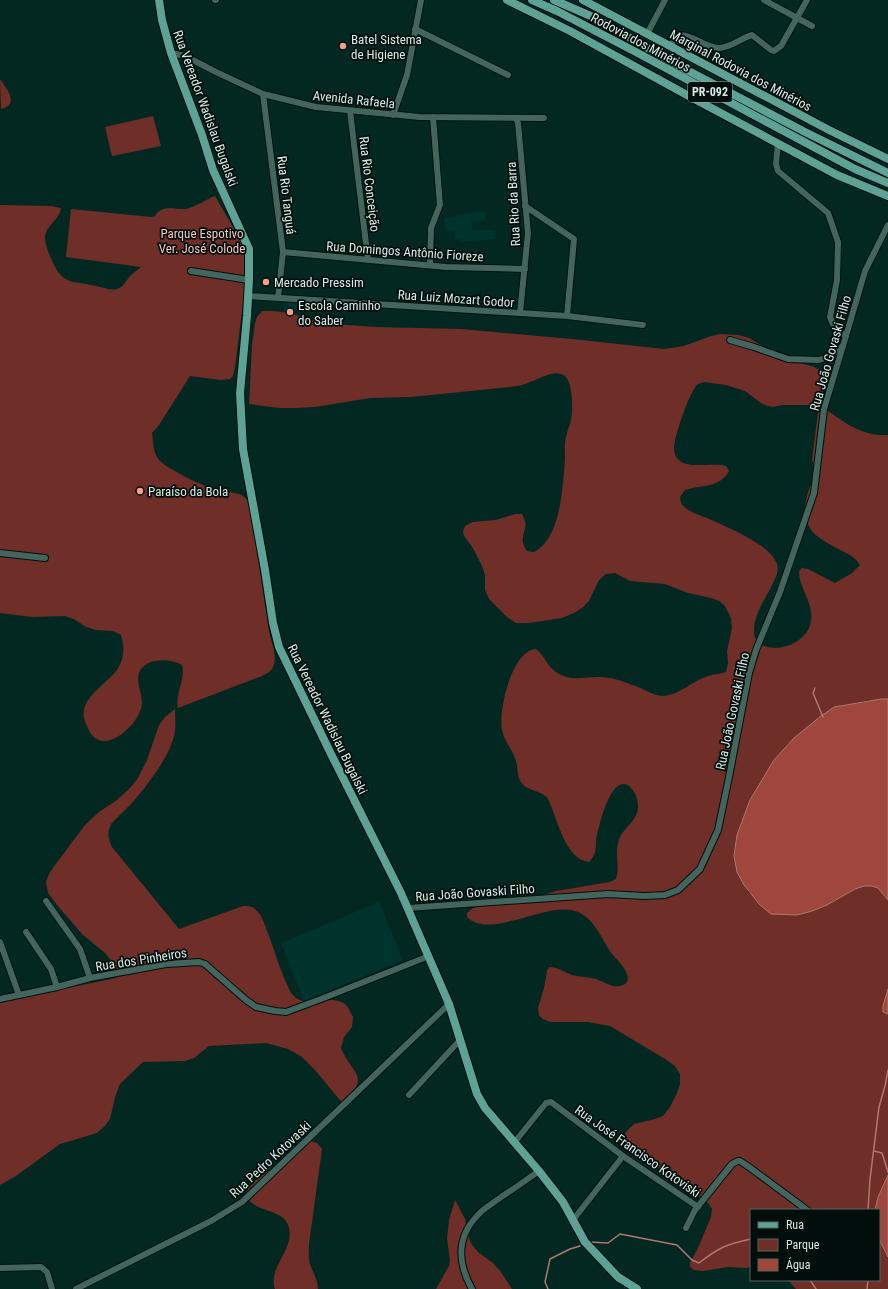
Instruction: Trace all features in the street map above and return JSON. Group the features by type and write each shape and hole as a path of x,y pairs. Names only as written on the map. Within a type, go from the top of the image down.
{"main road":[{"name":"Rua Vereador Wadislau Bugalski","path":"159,0 162,20 171,53 200,128 213,170 249,249 250,280 240,393 243,449 265,570 273,624 279,647 327,747 401,892 450,1004 477,1094 485,1108 539,1171 563,1202 585,1242 618,1277 637,1289"},
{"path":"507,0 570,31 837,175 888,196"},
{"name":"Rodovia dos Minérios","path":"532,0 557,11 634,51 841,161 888,183"},
{"name":"Rodovia dos Minérios","path":"554,0 584,13 688,71 837,149 888,173"},
{"path":"564,0 584,13"},
{"name":"Marginal Rodovia dos Minérios","path":"583,0 888,159"}],"street":[{"path":"393,115 407,75 421,0"},
{"path":"648,34 665,0"},
{"path":"764,0 812,26"},
{"path":"670,45 680,36 687,35 709,46 720,48 752,35 774,51 781,46 807,0"},
{"path":"415,29 508,75"},
{"name":"Avenida Rafaela","path":"171,53 185,56 263,94 316,108 433,117 544,118"},
{"name":"Rua Rio Tanguá","path":"263,94 283,252 278,298"},
{"name":"Rua Rio Conceição","path":"350,111 368,260"},
{"path":"430,265 431,228 440,205 433,117"},
{"name":"Rua Rio da Barra","path":"516,118 518,123 528,233 520,314"},
{"path":"778,143 776,164 778,171 828,213 838,242 837,280 830,318 835,329 846,336"},
{"path":"526,206 574,239 567,316"},
{"name":"Rua João Govaski Filho","path":"408,908 608,894 644,896 665,895 678,890 700,869 718,830 751,667 756,650 780,592 814,492 824,410 865,271 888,225"},
{"name":"Rua Domingos Antônio Fioreze","path":"283,252 446,267 525,269"},
{"path":"191,271 250,280"},
{"name":"Rua Luiz Mozart Godor","path":"248,296 567,316 643,325"},
{"path":"730,340 754,346 788,359 819,360 828,357 843,346"},
{"path":"0,553 45,558"},
{"path":"46,901 80,949 90,978"},
{"path":"26,932 51,969 57,987"},
{"path":"0,942 19,995"},
{"name":"Rua dos Pinheiros","path":"0,999 57,987 90,978 166,964 199,962 205,964 256,1007 286,1012 429,956"},
{"name":"Rua Pedro Kotovaski","path":"76,1289 212,1221 242,1202 450,1004"},
{"path":"409,1095 460,1040"},
{"name":"Rua José Francisco Kotoviski","path":"514,1143 546,1103 551,1102 623,1156 698,1207 732,1164 740,1161 806,1209"},
{"path":"573,1220 623,1156"},
{"path":"472,1289 465,1277 462,1265 461,1249 466,1231 477,1215 539,1171"},
{"path":"686,1228 698,1207"},
{"path":"0,1268 41,1267 47,1272 52,1289"}],"shaded area":[{"path":"485,211 486,221 471,222 473,230 495,230 496,239 461,242 462,239 455,240 455,231 446,231 444,218"},
{"name":"Escola Caminho do Saber","path":"284,302 297,303 296,322 283,316"},
{"path":"379,902 403,960 304,1001 281,943"}],"green space":[{"path":"0,79 11,100 7,107 1,109"},
{"path":"153,116 161,146 112,156 105,127"},
{"name":"Parque Espotivo Ver. José Colode","path":"215,196 241,241 245,252 245,287 233,376 230,379 221,380 190,376 159,425 152,433 153,442 157,457 176,472 213,489 241,495 248,501 251,512 269,631 275,655 274,665 269,672 262,676 178,708 177,702 183,676 182,665 165,660 158,660 147,664 142,668 138,677 142,699 139,714 123,734 108,741 101,741 96,739 88,729 84,715 85,708 93,694 112,676 121,662 123,644 121,635 113,631 96,630 86,627 74,619 65,616 32,617 0,613 0,205 51,206 61,208 58,216 48,229 45,237 46,245 55,267 63,278 68,280 114,289 121,287 131,275 141,267 66,257 71,209 151,217 155,216 161,210 169,208 186,209 193,207"},
{"path":"262,311 273,311 290,313 312,320 334,324 375,327 461,329 664,349 684,346 721,334 739,335 749,338 783,358 814,367 821,371 824,383 820,405 844,422 860,430 878,435 888,435 888,699 871,700 834,707 794,738 774,760 750,800 737,872 749,893 812,911 864,886 878,888 888,900 888,989 883,1012 888,1014 888,1175 878,1197 875,1209 750,1209 750,1266 747,1268 728,1267 703,1271 694,1270 690,1267 690,1263 711,1217 712,1209 708,1203 692,1191 633,1151 626,1145 624,1137 626,1132 634,1124 663,1116 670,1107 677,1093 680,1084 680,1074 675,1066 665,1059 610,1026 588,1022 550,1022 543,1019 539,1015 538,1008 549,967 572,975 596,979 610,985 617,986 626,984 628,978 624,968 612,954 594,925 584,915 578,912 566,909 552,911 505,923 490,925 477,923 467,917 467,913 473,908 482,904 533,898 556,891 610,882 616,879 618,870 618,843 622,833 635,817 637,812 638,801 630,787 623,784 615,788 604,809 596,840 595,852 589,862 580,859 567,845 547,797 523,785 519,777 515,757 503,734 501,721 508,683 520,659 527,652 536,649 553,670 562,676 575,678 602,677 620,680 650,693 664,696 676,693 702,678 726,672 728,663 727,651 732,628 731,618 725,606 719,601 711,598 688,593 665,584 630,581 615,573 606,574 599,580 589,601 576,612 562,618 529,623 516,623 507,617 489,599 485,590 485,575 482,566 473,548 464,536 463,531 465,526 472,522 496,520 515,514 522,514 526,525 523,542 527,551 534,552 543,545 550,536 559,510 563,482 565,442 572,416 571,390 568,379 557,373 518,386 411,397 370,398 315,407 279,408 249,404 252,346 257,317","holes":["704,382 726,385 745,391 761,403 773,407 782,405 819,405 812,459 814,465 819,469 808,494 805,512 807,521 817,536 856,559 860,565 852,573 835,583 808,569 802,568 799,571 801,584 809,602 811,621 807,631 800,639 781,647 771,648 762,645 756,640 754,631 759,609 777,574 778,567 775,560 763,547 754,541 686,508 681,503 680,497 685,490 710,485 721,480 729,471 726,466 721,465 690,465 680,461 676,457 674,448 677,434 683,414 695,388 698,384"]},
{"path":"175,709 175,731 170,748 148,783 134,801 111,824 108,836 112,847 179,929 243,906 254,908 261,917 290,991 296,998 302,1001 310,1002 333,1000 348,1007 353,1017 352,1027 344,1037 341,1048 357,1075 358,1080 356,1086 344,1105 315,1070 302,1057 288,1049 266,1043 209,1046 194,1058 185,1061 143,1062 120,1084 115,1097 110,1119 97,1133 60,1144 16,1176 0,1185 0,1002 116,978 110,959 83,935 57,905 48,893 46,882 55,865 85,825 99,812 117,800 138,778 147,760 159,725 165,717"},
{"path":"307,1140 317,1143 322,1149 309,1244 309,1262 318,1289 275,1289 275,1273 289,1242 290,1234 288,1225 282,1217 256,1206 251,1202 247,1195 248,1189 254,1182"},
{"path":"455,1200 465,1219 472,1245 478,1252 493,1263 512,1289 436,1289 449,1266 450,1261 447,1238 449,1220"},
{"path":"880,1241 888,1257 888,1289 796,1289 789,1281 880,1281"}],"water":[{"path":"888,699 888,900 878,888 864,886 812,911 797,915 771,914 760,905 744,885 737,872 734,856 737,835 750,800 774,760 794,738 821,716 834,707"},
{"path":"888,989 888,1014 883,1012 883,1006"},
{"path":"888,1175 888,1257 880,1241 880,1209 875,1209 878,1197"}],"waterway":[{"path":"815,688 813,693 823,717"},
{"path":"868,1209 870,1179 879,1107 888,1070"},
{"path":"874,1151 882,1153 888,1172"},
{"path":"589,1242 608,1243 620,1234 677,1245 692,1260 699,1263 723,1247 750,1239"},
{"path":"548,1289 545,1282 550,1259 570,1249 580,1246"},
{"path":"811,1281 816,1289"},
{"path":"867,1289 868,1281"}],"place":[{"name":"Batel Sistema de Higiene","path":"343,46"},
{"name":"Mercado Pressim","path":"266,282"},
{"name":"Escola Caminho do Saber","path":"290,312"},
{"name":"Paraíso da Bola","path":"140,491"}]}
